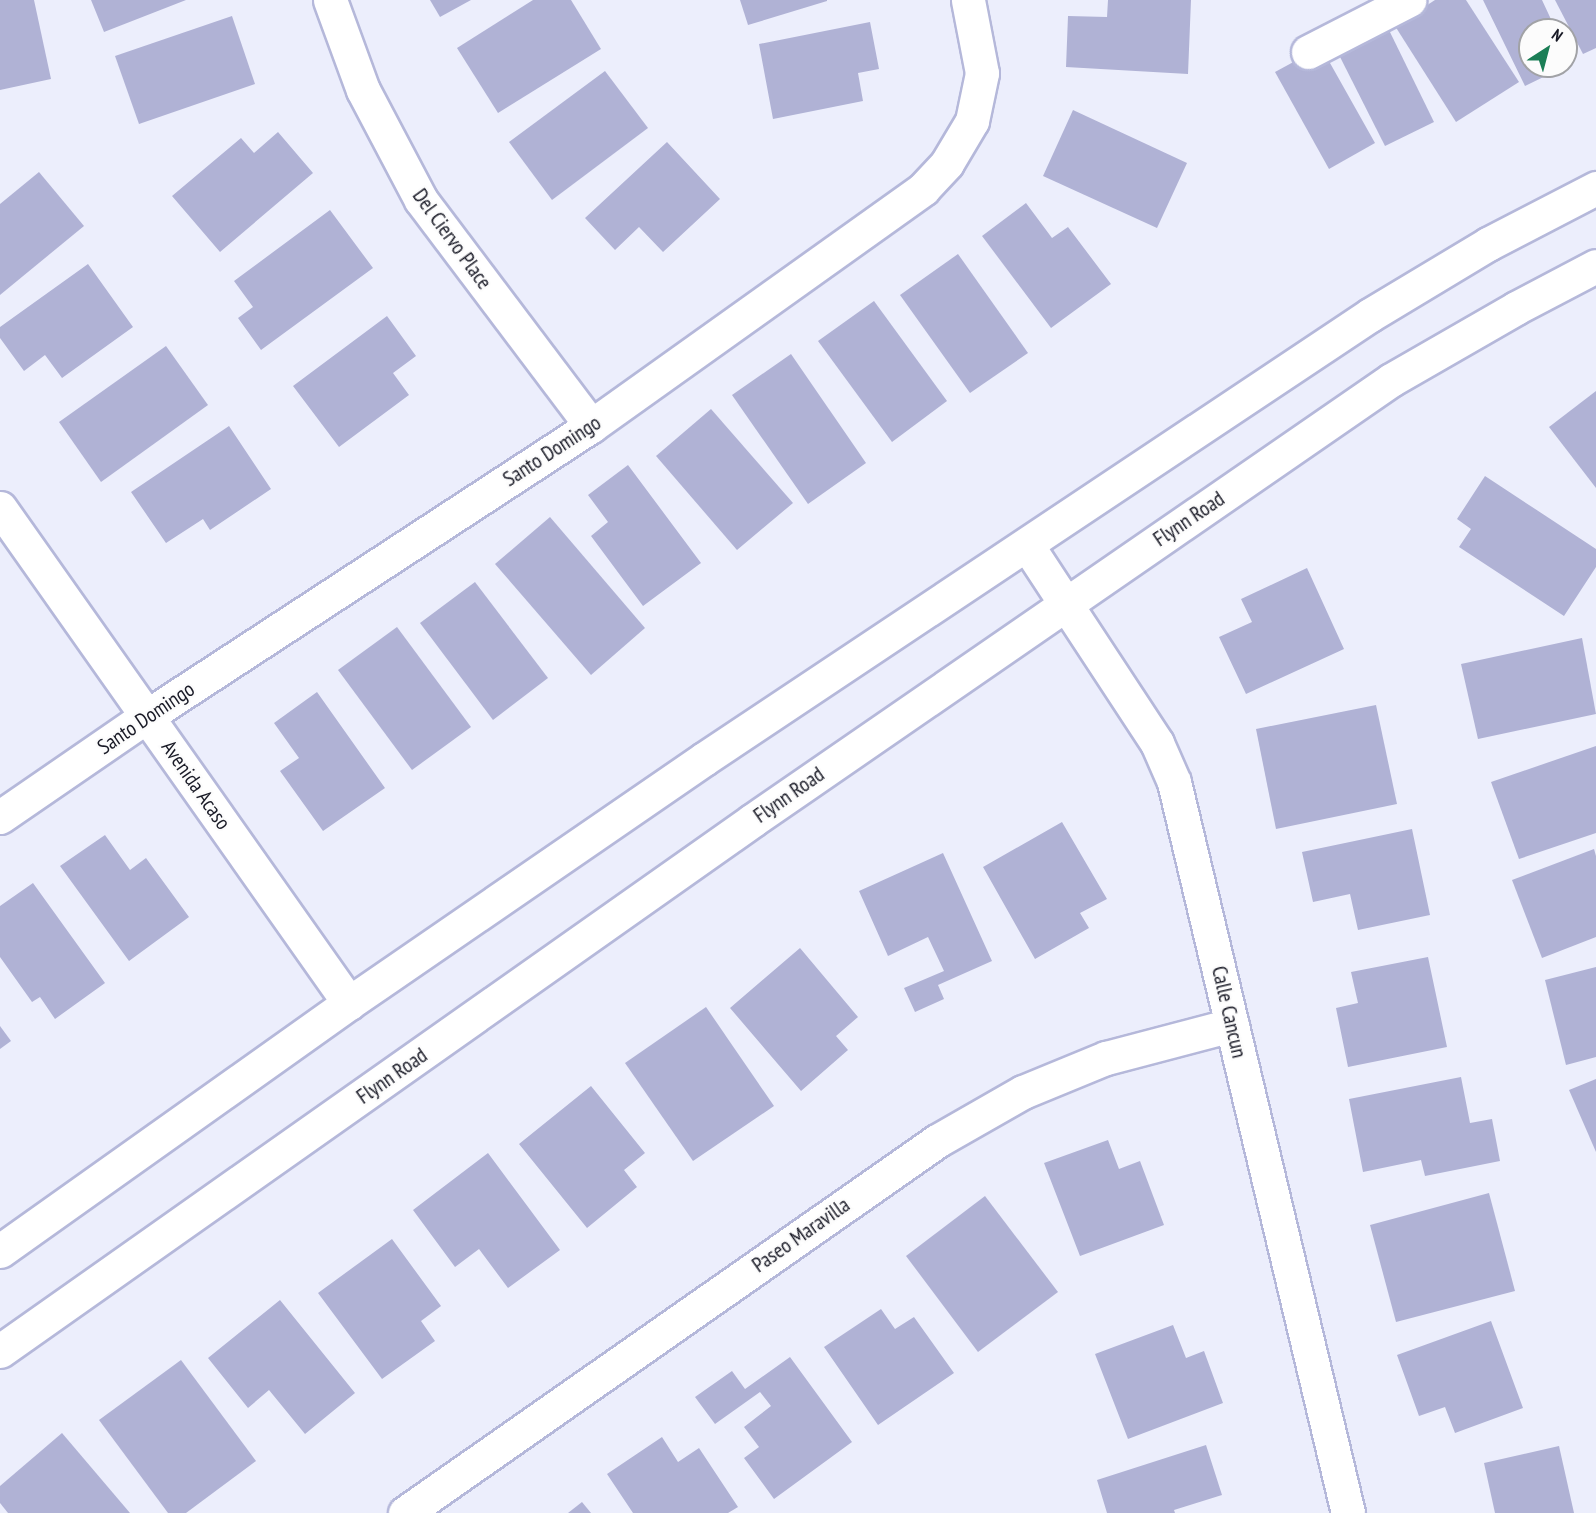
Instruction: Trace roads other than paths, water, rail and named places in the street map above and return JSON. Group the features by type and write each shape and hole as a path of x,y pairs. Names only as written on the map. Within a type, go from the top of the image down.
{"street":[{"name":"Del Ciervo Place","path":"330,0 363,90 421,200 591,426"},
{"name":"Santo Domingo","path":"0,817 147,716 591,426 923,189 947,163 972,121 982,74 968,0"},
{"path":"1308,52 1409,0"},
{"path":"0,1251 349,1003 705,759 1370,315 1488,244 1596,188"},
{"name":"Flynn Road","path":"0,1351 753,820 1392,380 1516,308 1596,266"},
{"name":"Avenida Acaso","path":"0,508 349,1003"},
{"name":"Calle Cancun","path":"1027,545 1068,603 1157,743 1174,782 1348,1513"},
{"name":"Paseo Maravilla","path":"405,1513 937,1140 1023,1092 1106,1058 1232,1025"}]}
